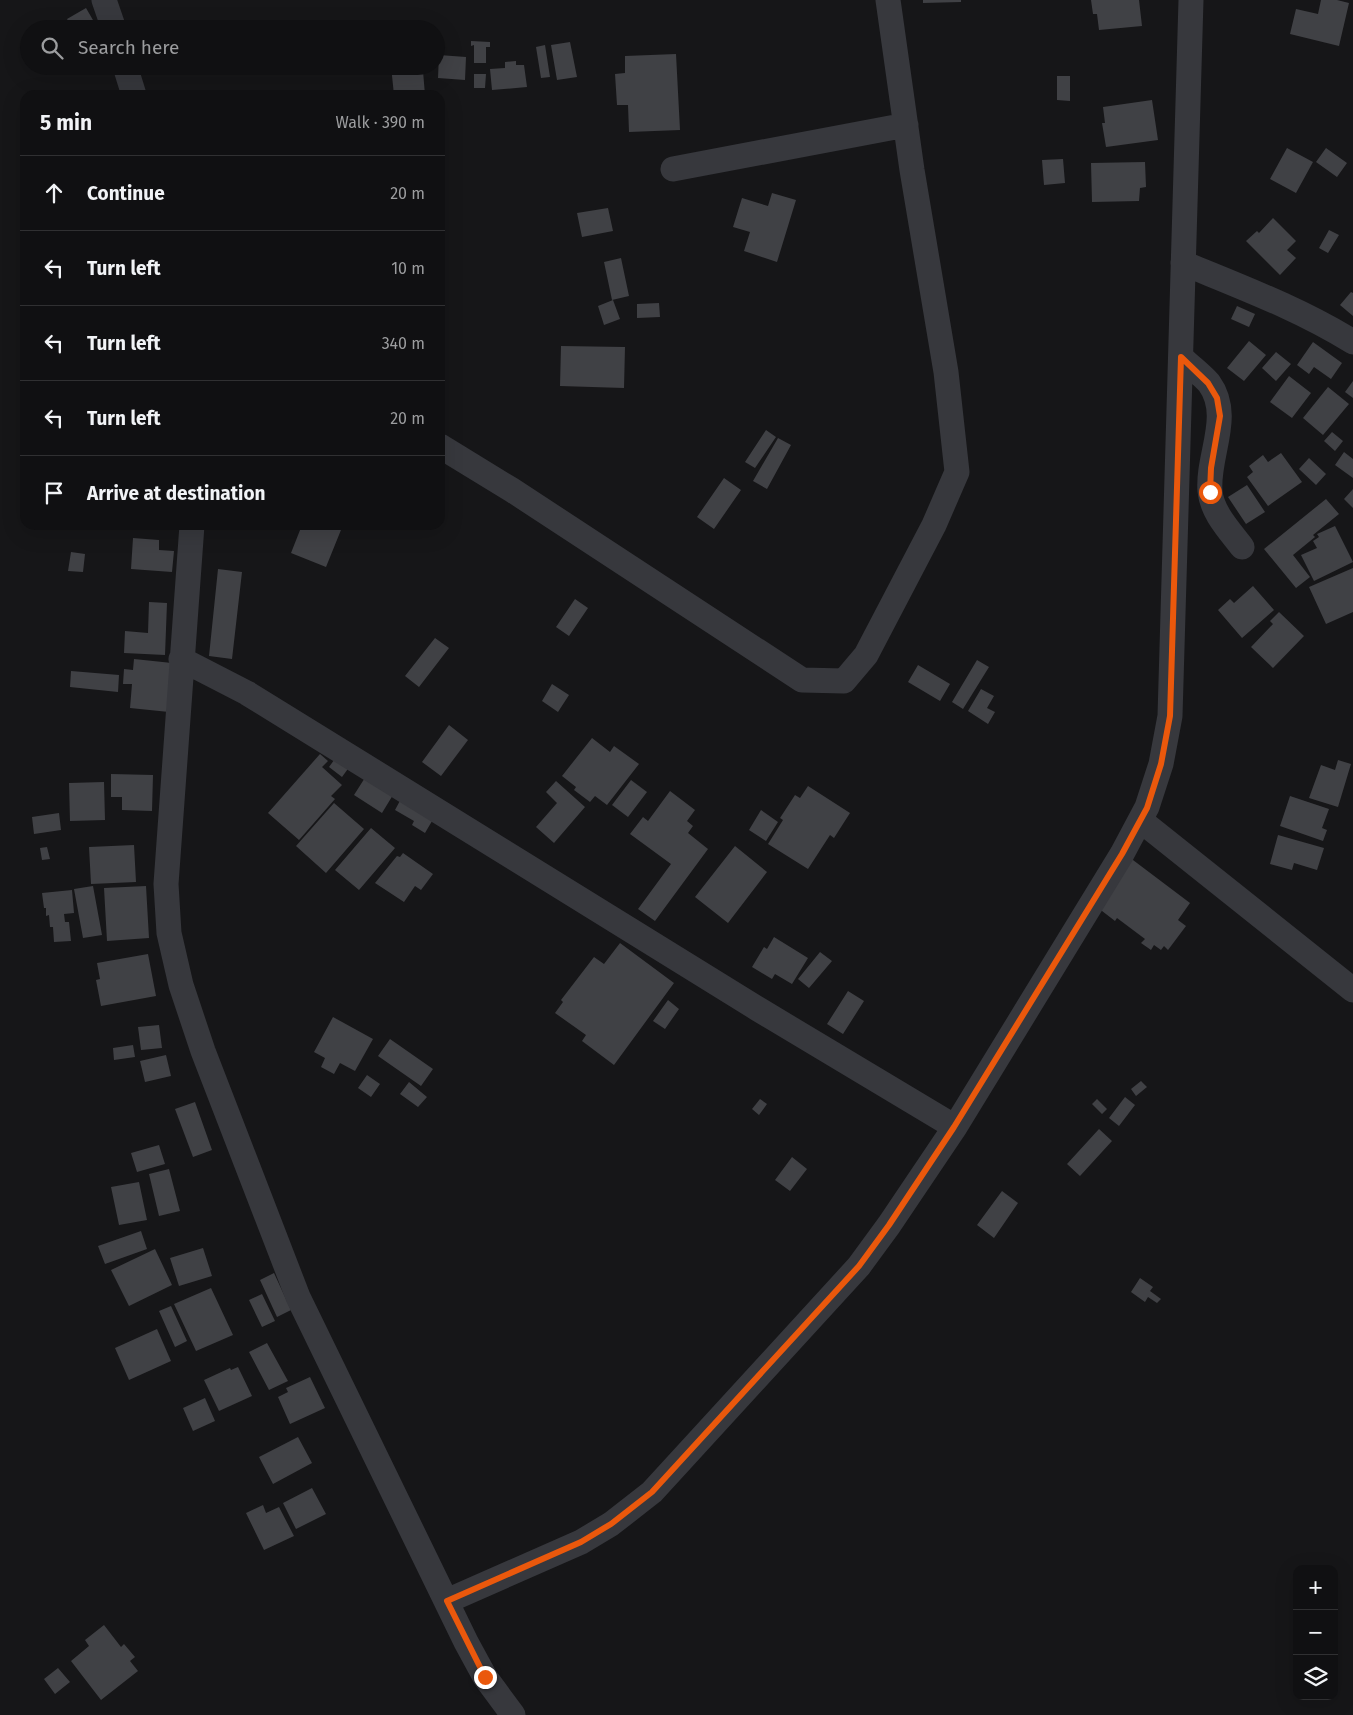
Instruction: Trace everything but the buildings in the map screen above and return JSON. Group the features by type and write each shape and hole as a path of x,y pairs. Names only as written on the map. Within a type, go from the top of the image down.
{"street":[{"path":"104,0 111,20"},
{"path":"445,449 512,490 802,680 844,681 866,655 934,525 957,472 946,372 888,0"},
{"path":"447,1601 581,1542 611,1524 652,1492 859,1266 889,1225 954,1127 1116,863 1147,808 1161,764 1170,716 1191,0"},
{"path":"128,75 132,90"},
{"path":"673,169 906,125"},
{"path":"1183,263 1274,300 1329,327 1353,342"},
{"path":"1181,357 1208,383 1217,398 1220,416 1211,468 1210,492 1216,511 1242,547"},
{"path":"192,530 166,884 169,933 182,985 202,1051 298,1297 485,1677 513,1715"},
{"path":"181,659 247,693 749,1004 954,1127"},
{"path":"1140,820 1353,990"}],"route":[{"path":"485,1677 447,1601 581,1542 611,1524 652,1492 859,1266 889,1225 954,1127 1122,854 1147,808 1161,764 1170,716 1181,357 1208,383 1217,398 1220,416 1211,468 1210,492"}]}
